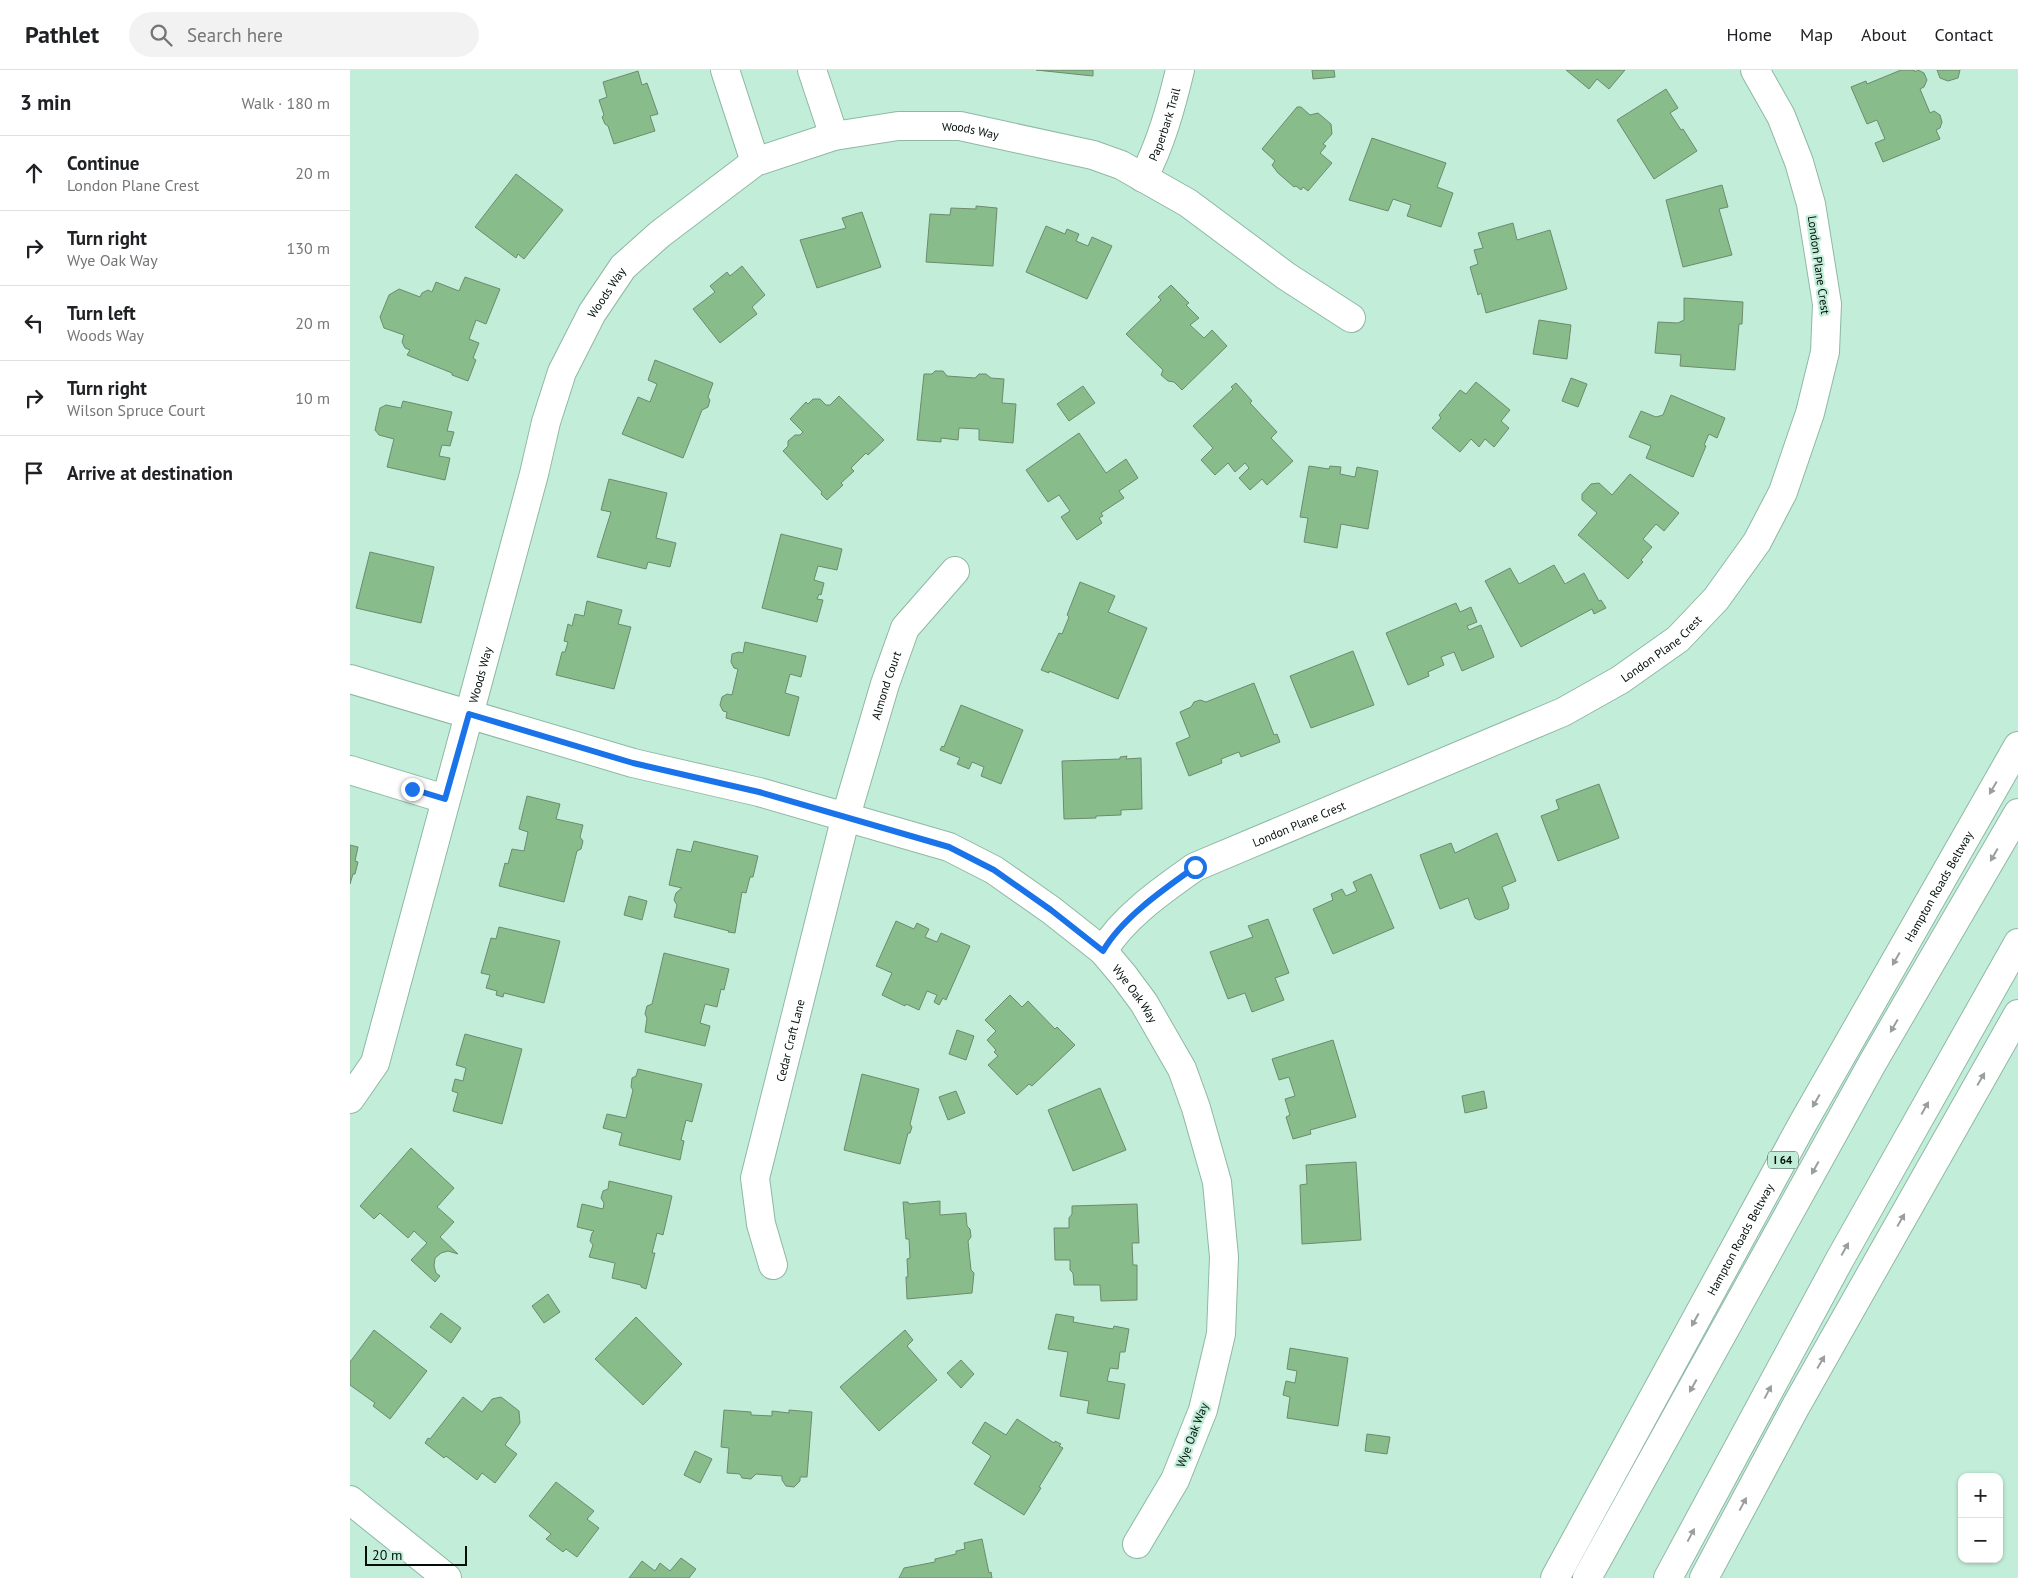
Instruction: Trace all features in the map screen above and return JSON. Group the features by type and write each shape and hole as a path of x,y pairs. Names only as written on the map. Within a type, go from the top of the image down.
{"main road":[{"path":"725,70 755,162"},
{"path":"812,70 834,136"},
{"name":"Paperbark Trail","path":"1143,178 1154,157 1180,70"},
{"name":"London Plane Crest","path":"1103,951 1108,942 1152,898 1195,867 1564,712 1620,680 1678,639 1716,599 1757,542 1783,492 1810,413 1825,352 1827,304 1811,204 1799,162 1781,116 1755,70"},
{"name":"Woods Way","path":"350,1099 375,1063 534,474 546,422 562,372 592,313 623,267 660,234 755,162 834,136 898,126 960,126 1093,155 1121,165 1188,203 1286,276 1350,318"},
{"name":"Almond Court","path":"846,816 885,684 906,628 955,571"},
{"name":"Wye Oak Way","path":"350,679 633,763 759,792 949,847 994,870 1051,910 1103,951 1144,1003 1182,1069 1196,1108 1217,1182 1224,1257 1221,1334 1204,1410 1175,1480 1137,1544"},
{"name":"Hampton Roads Beltway","path":"1555,1578 1803,1123 2018,746"},
{"path":"350,770 445,799"},
{"path":"1587,1578 1873,1062 2018,813"},
{"name":"Cedar Craft Lane","path":"773,1265 761,1224 755,1178 846,816"},
{"path":"1668,1578 1840,1258 2018,944"},
{"path":"1704,1578 1796,1406 2018,1014"},
{"path":"350,1500 447,1578"}],"building":[{"path":"1036,70 1093,70 1093,76"},
{"path":"1312,70 1334,70 1335,77 1313,79"},
{"path":"1566,70 1625,70 1609,89 1597,79 1589,89"},
{"path":"1901,70 1914,70 1915,72 1918,70 1924,73 1927,80 1924,87 1920,89 1930,113 1934,111 1940,115 1942,122 1940,128 1936,130 1940,139 1883,162 1875,143 1885,139 1877,120 1867,124 1851,87 1866,81 1867,84"},
{"path":"1937,70 1960,70 1958,78 1948,81 1940,78"},
{"path":"638,71 642,85 647,83 658,114 650,116 655,131 614,144 608,126 602,117 604,115 599,100 607,97 603,82"},
{"path":"1666,89 1678,108 1670,113 1697,151 1654,179 1617,120"},
{"path":"1297,107 1301,107 1310,115 1318,113 1331,124 1332,134 1323,144 1326,146 1320,153 1332,163 1308,191 1303,187 1301,190 1296,186 1294,187 1278,173 1272,165 1275,161 1262,149"},
{"path":"1372,138 1446,163 1437,187 1453,193 1441,227 1407,216 1411,205 1393,199 1388,211 1349,200"},
{"path":"516,174 563,210 524,259 518,254 516,258 475,227"},
{"path":"1722,185 1728,207 1719,209 1732,255 1683,267 1666,200"},
{"path":"976,206 997,208 993,266 926,262 930,214 950,215 951,208 976,209"},
{"path":"862,212 881,267 817,288 800,240 846,228 842,218"},
{"path":"1513,223 1517,240 1550,230 1567,289 1486,313 1481,293 1478,295 1470,267 1478,264 1474,250 1483,248 1478,233"},
{"path":"1046,226 1065,234 1067,229 1079,234 1076,241 1088,246 1092,237 1112,246 1087,299 1026,272"},
{"path":"742,266 765,295 752,307 757,314 720,343 693,309 715,292 710,286 727,272 730,276"},
{"path":"465,277 500,289 486,324 476,320 469,339 479,343 473,358 476,360 468,381 407,355 410,350 405,348 402,342 404,335 384,328 380,317 389,295 399,289 420,297 422,293 428,290 432,292 436,282 459,291"},
{"path":"1171,285 1189,303 1186,305 1199,318 1190,325 1204,338 1212,330 1227,346 1182,390 1174,382 1168,381 1161,375 1163,370 1126,334 1161,300 1158,297"},
{"path":"1684,298 1743,302 1742,324 1739,324 1735,370 1680,366 1681,355 1655,353 1658,322 1678,323 1684,320"},
{"path":"1539,320 1571,325 1567,359 1533,354"},
{"path":"655,360 713,383 708,397 710,400 708,407 702,410 683,458 622,434 638,397 650,402 657,384 648,380"},
{"path":"935,371 943,371 947,376 975,378 979,374 986,374 991,378 1004,379 1002,403 1016,404 1013,443 979,440 979,429 959,428 958,440 941,438 941,442 917,440 924,374 932,374"},
{"path":"1571,378 1587,384 1578,407 1562,401"},
{"path":"1476,382 1510,410 1501,421 1509,428 1494,447 1485,439 1479,447 1471,439 1460,452 1432,428 1441,418 1439,415 1460,390 1466,394"},
{"path":"1236,383 1252,401 1250,403 1277,432 1271,438 1293,461 1267,485 1262,479 1250,490 1239,478 1249,468 1245,463 1235,472 1228,463 1215,475 1201,460 1213,448 1193,426 1233,389 1231,387"},
{"path":"1083,386 1095,403 1069,421 1057,404"},
{"path":"1671,395 1725,418 1717,438 1709,434 1693,477 1646,458 1651,446 1629,437 1641,411 1656,417 1663,415"},
{"path":"839,396 884,440 868,455 866,453 851,468 854,471 827,500 821,494 822,492 783,451 788,446 788,441 795,435 800,435 803,432 790,419 806,402 808,404 813,399 820,399 826,405 830,405"},
{"path":"403,401 452,412 447,431 454,432 450,446 442,445 439,456 450,458 445,480 387,467 394,439 379,435 375,430 380,408 386,405 401,408"},
{"path":"1079,433 1106,473 1126,459 1138,478 1119,491 1124,498 1101,513 1103,516 1099,518 1102,523 1077,540 1061,517 1070,511 1059,495 1048,502 1026,470"},
{"path":"1309,466 1329,469 1330,466 1341,467 1340,474 1355,477 1357,467 1378,471 1368,529 1341,524 1337,548 1304,542 1308,518 1300,517"},
{"path":"1630,474 1679,513 1664,531 1656,524 1643,539 1652,547 1641,560 1643,562 1628,579 1578,535 1597,513 1582,500 1582,494 1591,484 1599,483 1612,495"},
{"path":"609,479 667,493 656,538 676,543 670,567 648,562 646,569 597,557 611,512 601,510"},
{"path":"781,534 842,549 837,570 818,566 814,580 824,583 821,595 819,594 817,599 823,600 817,622 762,608"},
{"path":"370,552 434,567 421,623 356,608"},
{"path":"1554,565 1565,584 1584,573 1599,601 1601,600 1606,608 1594,614 1592,609 1521,647 1485,581 1510,568 1519,584"},
{"path":"1080,582 1115,596 1108,612 1147,628 1118,699 1049,671 1049,673 1041,670 1059,633 1062,634"},
{"path":"587,601 622,610 618,624 631,627 614,689 556,675 562,652 565,652 568,642 564,641 568,624 572,626 575,614 584,616"},
{"path":"1456,603 1460,612 1471,607 1477,622 1467,626 1469,630 1481,625 1494,657 1462,671 1454,652 1441,657 1444,665 1428,672 1429,676 1408,685 1386,633"},
{"path":"745,642 806,656 801,677 790,674 785,693 799,697 789,736 726,718 727,712 723,711 720,705 722,697 727,694 732,695 738,669 734,668 731,662 732,654 743,653"},
{"path":"1353,651 1374,705 1311,728 1290,676"},
{"path":"1254,683 1274,735 1277,734 1280,742 1241,757 1239,752 1221,759 1222,763 1189,776 1176,743 1190,737 1180,712 1191,707 1194,702 1200,700 1206,702"},
{"path":"961,705 1023,730 1001,784 981,776 984,767 972,762 969,769 957,764 960,758 940,750 942,746 944,747"},
{"path":"1127,756 1126,759 1141,758 1142,809 1121,810 1121,815 1064,819 1062,761 1120,759 1120,757"},
{"path":"1599,784 1619,838 1558,861 1541,816 1559,809 1556,800"},
{"path":"527,796 560,804 556,819 583,825 580,837 583,841 581,849 577,851 564,902 499,886 505,863 508,864 512,849 524,851 528,832 519,829"},
{"path":"1497,833 1516,881 1502,887 1509,905 1508,909 1479,920 1475,918 1468,898 1440,909 1420,855 1451,843 1455,853"},
{"path":"694,841 758,856 753,877 750,877 746,893 742,892 735,933 674,917 677,905 674,900 676,893 682,888 669,885 677,849 691,852"},
{"path":"350,845 358,847 355,861 358,862 350,884"},
{"path":"1371,874 1394,928 1333,954 1313,909 1333,900 1331,894 1342,889 1346,896 1357,891 1353,882"},
{"path":"629,896 647,901 642,920 624,915"},
{"path":"1268,919 1289,973 1275,978 1284,1000 1252,1012 1245,993 1228,999 1210,952 1253,937 1248,926"},
{"path":"896,921 914,929 917,923 929,929 925,937 937,942 941,933 970,946 946,1000 943,998 939,1005 934,1002 937,995 927,991 919,1010 906,1004 905,1006 882,995 892,973 876,966"},
{"path":"499,927 560,941 544,1003 504,993 503,997 496,995 497,991 486,988 490,975 481,973 491,938 496,939"},
{"path":"664,953 729,969 724,990 721,989 717,1007 705,1004 700,1023 710,1026 705,1046 645,1032 647,1018 645,1014 647,1006 652,1004"},
{"path":"1010,995 1022,1007 1028,1001 1055,1029 1057,1027 1075,1045 1032,1086 1029,1084 1017,1095 988,1065 998,1056 994,1052 996,1050 987,1040 996,1031 985,1020"},
{"path":"957,1030 974,1036 966,1060 949,1054"},
{"path":"465,1034 522,1049 502,1124 453,1111 458,1093 452,1091 455,1079 463,1081 466,1068 456,1065"},
{"path":"1333,1040 1356,1117 1310,1130 1311,1134 1293,1139 1286,1117 1290,1115 1285,1099 1295,1096 1289,1077 1279,1080 1272,1059"},
{"path":"638,1069 702,1084 692,1122 686,1120 681,1140 684,1141 680,1160 619,1145 622,1133 603,1128 607,1114 626,1118 633,1090 631,1087 632,1078 636,1076"},
{"path":"862,1074 919,1089 910,1124 912,1127 910,1133 908,1133 900,1164 844,1150"},
{"path":"1100,1088 1126,1150 1073,1171 1048,1110"},
{"path":"956,1091 965,1113 948,1120 939,1097"},
{"path":"1484,1091 1487,1108 1465,1113 1462,1096"},
{"path":"411,1148 454,1188 437,1207 454,1222 440,1237 458,1254 448,1251 441,1253 435,1258 434,1266 436,1273 440,1276 435,1282 411,1260 427,1243 414,1231 408,1238 380,1213 374,1219 360,1206"},
{"path":"1356,1162 1361,1240 1302,1244 1300,1185 1307,1184 1306,1165"},
{"path":"609,1181 672,1196 663,1235 657,1233 652,1253 655,1253 646,1289 641,1287 641,1285 612,1278 615,1263 589,1257 593,1245 590,1241 594,1231 577,1227 582,1204 603,1209 604,1203 601,1198 603,1191 608,1189"},
{"path":"940,1201 940,1215 966,1213 967,1226 970,1229 971,1237 968,1241 971,1270 974,1273 972,1293 907,1299 907,1259 910,1258 909,1239 906,1239 903,1202 908,1202 909,1204"},
{"path":"1137,1204 1139,1243 1132,1243 1133,1265 1137,1265 1137,1300 1101,1301 1100,1285 1074,1285 1073,1273 1070,1270 1070,1260 1055,1260 1054,1228 1069,1228 1072,1206"},
{"path":"548,1294 560,1312 544,1323 532,1306"},
{"path":"441,1313 461,1328 451,1343 430,1327"},
{"path":"1056,1314 1074,1317 1073,1322 1113,1329 1114,1326 1129,1329 1125,1352 1120,1352 1118,1369 1110,1368 1107,1381 1125,1384 1119,1419 1087,1413 1089,1401 1060,1396 1068,1352 1048,1349"},
{"path":"636,1317 682,1364 643,1405 595,1359"},
{"path":"374,1330 427,1371 390,1419 373,1406 375,1403 350,1385 350,1362"},
{"path":"905,1330 913,1340 907,1346 937,1380 879,1431 840,1387"},
{"path":"1290,1348 1348,1358 1338,1426 1287,1418 1290,1397 1283,1395 1286,1381 1295,1383 1297,1371 1287,1369"},
{"path":"961,1360 974,1374 961,1388 947,1373"},
{"path":"463,1397 482,1412 492,1399 501,1397 519,1411 520,1423 505,1445 517,1454 495,1483 482,1473 477,1480 446,1456 444,1458 425,1443"},
{"path":"724,1410 751,1412 751,1415 772,1416 772,1411 789,1413 789,1410 812,1412 807,1477 800,1477 800,1481 794,1487 786,1486 782,1476 756,1474 751,1479 742,1478 740,1474 727,1473 729,1448 721,1447"},
{"path":"1017,1419 1054,1443 1055,1441 1061,1444 1059,1446 1063,1448 1024,1515 974,1484 991,1456 972,1443 985,1422 1006,1435"},
{"path":"1367,1434 1390,1437 1387,1454 1365,1451"},
{"path":"695,1451 712,1459 700,1483 684,1475"},
{"path":"556,1482 594,1511 587,1519 599,1528 577,1557 566,1549 563,1552 546,1539 551,1534 529,1516"},
{"path":"982,1539 989,1573 991,1572 992,1578 899,1578 904,1568 935,1562 935,1559 956,1554 956,1551 965,1549 964,1543"},
{"path":"681,1558 696,1569 689,1578 629,1578 642,1561 655,1571 660,1563 670,1571"}],"route":[{"path":"412,789 445,799 469,714 633,763 759,792 949,847 994,870 1051,910 1103,951 1108,942 1152,898 1195,867"}]}
